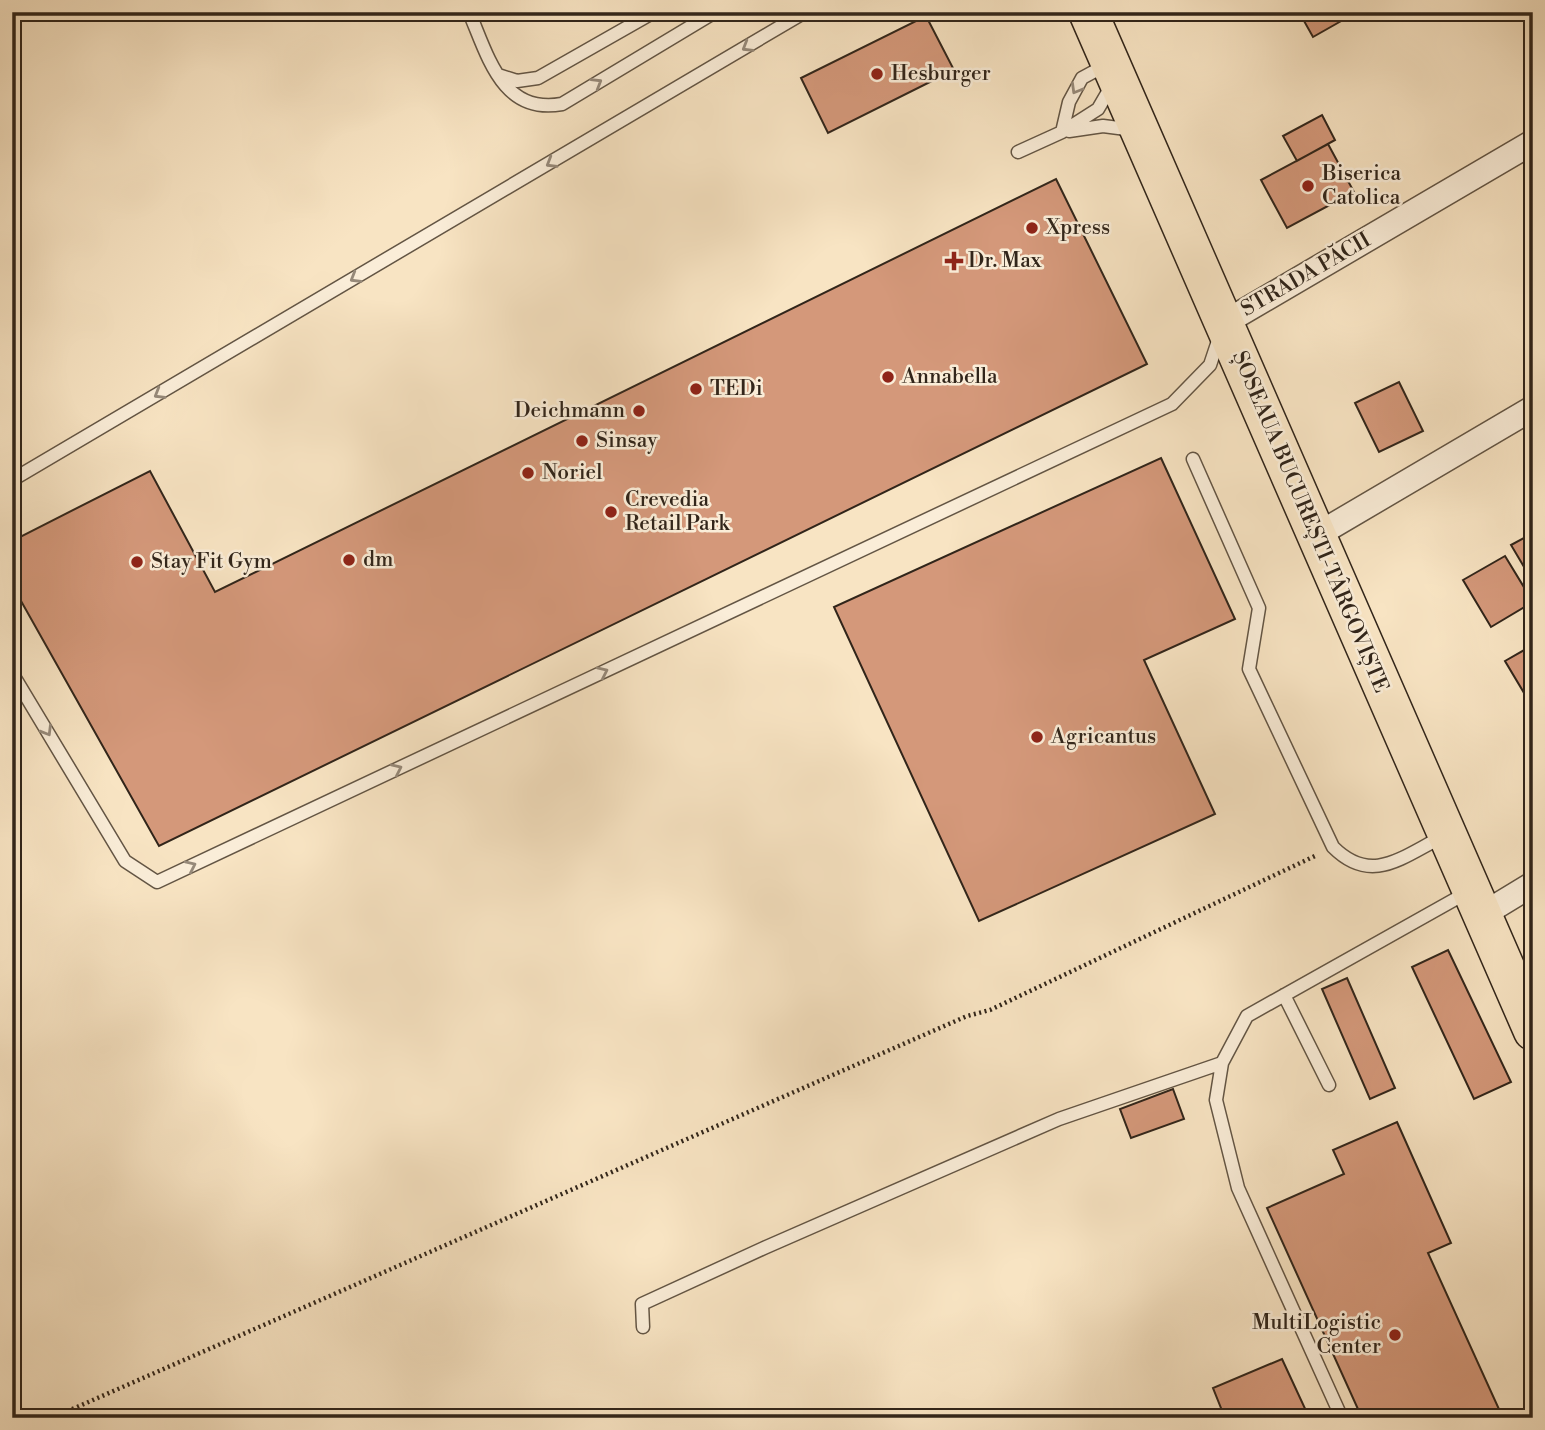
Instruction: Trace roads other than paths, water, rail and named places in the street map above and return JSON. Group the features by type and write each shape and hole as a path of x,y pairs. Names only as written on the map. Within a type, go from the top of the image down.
{"main road":[{"name":"ȘOSEAUA BUCUREȘTI-TÂRGOVIȘTE","path":"1088,12 1533,1031"}],"street":[{"name":"STRADA PĂCII","path":"1224,323 1533,142"},
{"path":"1317,535 1533,408"},
{"path":"1477,902 1533,884"}],"lane":[{"path":"469,12 497,75 508,90 520,99 541,106 562,104 715,12"},
{"path":"497,75 517,80 538,78 654,12"},
{"path":"12,480 805,12"},
{"path":"1062,131 1069,102 1082,78 1113,70"},
{"path":"1017,152 1062,131 1098,109 1113,70"},
{"path":"1062,131 1102,126 1140,131"},
{"path":"12,673 125,860 157,882 1172,404 1210,365 1224,323"},
{"path":"1193,459 1259,608 1249,669 1333,847 1344,859 1355,864 1381,867 1446,835"},
{"path":"1340,1414 1238,1188 1216,1100 1222,1063 1247,1016 1284,995 1477,902"},
{"path":"1284,995 1329,1085"},
{"path":"642,1327 642,1304 764,1248 1059,1119 1222,1063"},
{"path":"1533,1162 1533,1171"}],"place":[{"name":"Hesburger","path":"877,74"},
{"name":"Biserica Catolica","path":"1308,186"},
{"name":"Xpress","path":"1032,228"},
{"name":"Dr. Max","path":"954,261"},
{"name":"Annabella","path":"888,377"},
{"name":"TEDi","path":"696,389"},
{"name":"Deichmann","path":"639,411"},
{"name":"Sinsay","path":"582,441"},
{"name":"Noriel","path":"528,473"},
{"name":"Crevedia Retail Park","path":"611,512"},
{"name":"dm","path":"349,560"},
{"name":"Stay Fit Gym","path":"137,562"},
{"name":"Agricantus","path":"1037,737"},
{"name":"MultiLogistic Center","path":"1395,1335"}]}
